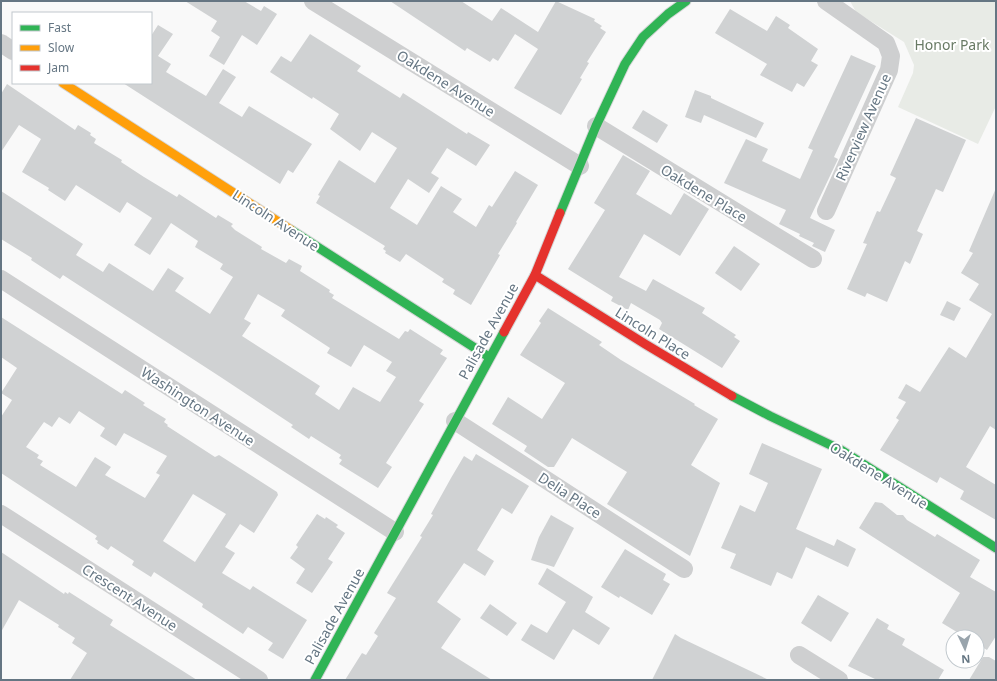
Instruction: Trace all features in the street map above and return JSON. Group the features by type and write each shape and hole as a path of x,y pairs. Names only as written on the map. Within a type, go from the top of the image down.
{"street":[{"name":"Oakdene Avenue","path":"313,1 580,166"},
{"name":"Palisade Avenue","path":"315,680 489,357 535,275 596,126 625,64 640,42 668,14 686,1"},
{"name":"Riverview Avenue","path":"826,1 886,43 891,56 889,70 826,211"},
{"path":"1,43 12,50"},
{"name":"Lincoln Avenue","path":"65,84 489,357"},
{"name":"Oakdene Place","path":"596,126 813,259"},
{"name":"Lincoln Place","path":"535,275 696,376 758,411"},
{"name":"Washington Avenue","path":"1,279 395,532"},
{"name":"Oakdene Avenue","path":"758,411 847,452 867,467 996,548"},
{"name":"Delia Place","path":"455,422 684,569"},
{"name":"Crescent Avenue","path":"1,514 259,680"},
{"path":"799,655 839,680"}],"green space":[{"name":"Honor Park","path":"850,1 996,1 996,106 978,144 898,107 913,73 914,65 904,42 856,12"}],"building":[{"path":"185,1 244,1 261,11 264,6 277,14 257,45 242,35 224,65 209,56 220,37 211,31 217,21"},
{"path":"390,1 461,1 492,21 501,8 538,32 556,1 595,19 594,21 602,26 600,28 606,32 587,62 589,63 580,78 582,79 561,115 514,88 538,49 515,34 498,61 493,58 490,62 467,48 465,51"},
{"path":"730,9 767,31 776,16 790,25 788,28 818,49 811,61 818,65 804,87 797,83 792,92 760,75 767,64 715,33"},
{"path":"158,25 173,34 158,56 171,64 166,72 206,96 223,69 236,77 219,103 242,117 249,106 312,144 293,173 288,170 280,184 125,84 152,84 152,34"},
{"path":"310,34 361,66 357,71 400,98 403,93 467,134 468,132 490,145 476,166 447,148 431,173 439,178 429,193 408,179 390,208 417,225 441,186 462,199 453,212 476,227 489,205 492,207 515,171 538,185 498,254 500,255 471,305 453,294 455,290 442,282 444,279 406,254 400,262 385,253 386,251 383,249 385,246 316,203 320,196 318,195 339,160 375,183 397,148 372,132 360,151 330,129 339,114 313,97 312,99 270,72 281,56 291,62"},
{"path":"851,55 876,66 834,157 838,159 810,218 835,230 825,252 812,246 814,243 799,236 800,234 779,224 786,210 724,183 746,139 768,149 762,161 800,179 813,150 808,148"},
{"path":"7,84 75,130 78,125 91,133 90,135 96,139 94,143 122,160 121,162 177,197 179,194 216,218 218,215 233,224 231,226 235,230 262,247 261,249 286,263 289,259 302,266 300,271 330,290 329,292 334,295 332,298 399,339 405,331 408,332 410,329 443,350 440,354 447,358 419,401 424,404 386,463 392,467 378,488 339,464 342,460 339,458 341,455 311,436 309,439 291,427 293,425 219,376 63,275 60,279 31,260 32,258 1,239 1,191 83,244 76,255 103,272 109,263 153,291 168,268 184,278 175,291 210,314 233,277 220,269 223,264 195,247 198,241 171,223 150,255 134,245 152,218 127,202 120,213 76,185 65,201 48,190 49,188 22,172 41,139 19,125 1,152 1,94","holes":["258,294 285,310 281,316 330,348 327,353 351,367 364,345 392,362 386,371 396,377 380,402 353,387 339,410 315,394 320,386 242,336 251,323 244,319"]},
{"path":"695,90 711,96 711,98 764,123 756,138 704,115 701,123 685,117"},
{"path":"643,110 668,125 657,143 632,128"},
{"path":"916,118 966,140 943,192 936,189 917,231 923,234 910,264 905,261 887,302 867,293 865,297 847,289 867,244 863,243 877,211 880,212 896,178 890,175"},
{"path":"623,155 650,171 636,194 671,215 684,193 709,209 680,256 644,234 619,277 646,291 653,279 705,308 702,313 736,335 734,337 740,341 722,368 659,329 662,323 660,320 631,303 628,310 611,301 613,297 568,269 605,210 594,203"},
{"path":"996,188 996,430 990,426 966,467 996,485 996,520 960,499 964,491 940,477 937,483 880,450 899,420 896,418 906,402 898,398 906,384 920,392 949,347 966,358 992,314 969,300 979,284 961,273 973,253 969,251"},
{"path":"734,246 760,264 741,291 715,273"},
{"path":"947,301 961,308 954,321 940,315"},
{"path":"548,308 602,342 599,345 621,360 718,419 691,465 720,483 690,556 607,504 627,472 572,438 554,467 548,467 524,451 527,446 492,424 508,397 542,419 565,383 520,355 541,323 539,321"},
{"path":"1,317 122,394 125,390 145,403 143,405 166,419 164,422 168,425 167,426 215,457 219,455 277,492 278,495 254,533 240,524 225,547 235,553 222,573 250,590 253,586 307,620 283,659 268,650 273,643 248,627 243,634 202,607 203,604 154,572 151,577 132,565 134,561 111,546 108,550 97,543 98,541 95,539 97,536 1,473 1,417 12,400 1,393 17,368 1,357","holes":["79,411 105,428 100,436 116,446 124,433 167,456 156,473 160,475 145,498 105,475 111,467 95,457 76,487 40,465 43,461 37,458 39,455 26,447 44,422 52,427 59,417 70,424","193,494 226,514 195,562 163,541"]},
{"path":"762,443 822,469 796,529 834,546 837,539 856,549 848,567 806,547 792,579 777,572 771,586 730,568 736,554 721,548 740,505 755,512 768,483 749,474"},
{"path":"476,454 529,486 512,514 502,508 477,550 494,561 485,576 464,563 437,602 461,619 441,648 492,680 345,680 362,653 366,655 378,636 374,633 396,598 387,593 422,537 420,536 433,515 431,514 451,478 464,456 472,461"},
{"path":"875,502 882,503 897,515 903,515 907,520 935,537 937,534 980,560 970,577 996,592 996,636 987,650 985,649 985,629 952,629 942,623 960,593 859,528"},
{"path":"317,514 325,519 326,517 338,525 336,527 345,533 328,559 333,562 312,593 296,583 305,569 290,558 298,547 296,545"},
{"path":"551,515 574,528 554,567 531,560 539,537"},
{"path":"625,549 666,574 663,580 670,584 652,615 620,596 619,598 601,587"},
{"path":"1,552 64,594 65,592 68,594 69,592 113,620 110,625 197,680 70,680 87,653 72,643 75,638 58,627 59,625 19,600 1,632"},
{"path":"547,568 593,597 585,612 610,628 599,645 573,629 554,660 521,640 531,624 547,633 566,602 538,584"},
{"path":"818,595 849,613 831,642 801,623"},
{"path":"490,604 517,623 507,636 480,618"},
{"path":"877,618 889,625 887,629 905,639 902,645 944,670 938,680 877,680 848,666"},
{"path":"675,634 681,638 769,680 652,680"},
{"path":"985,657 989,657 996,661 996,680 969,680 976,669 985,669"}],"traffic: fast":[{"path":"560,213 596,126 625,64 643,37 668,14 686,1"},
{"path":"291,230 489,357"},
{"path":"315,680 504,332"},
{"path":"732,396 841,450 996,548"}],"traffic: slow":[{"path":"65,84 291,230"}],"traffic: jam":[{"path":"504,332 535,275 560,213"},
{"path":"535,275 645,344 732,396"}]}
